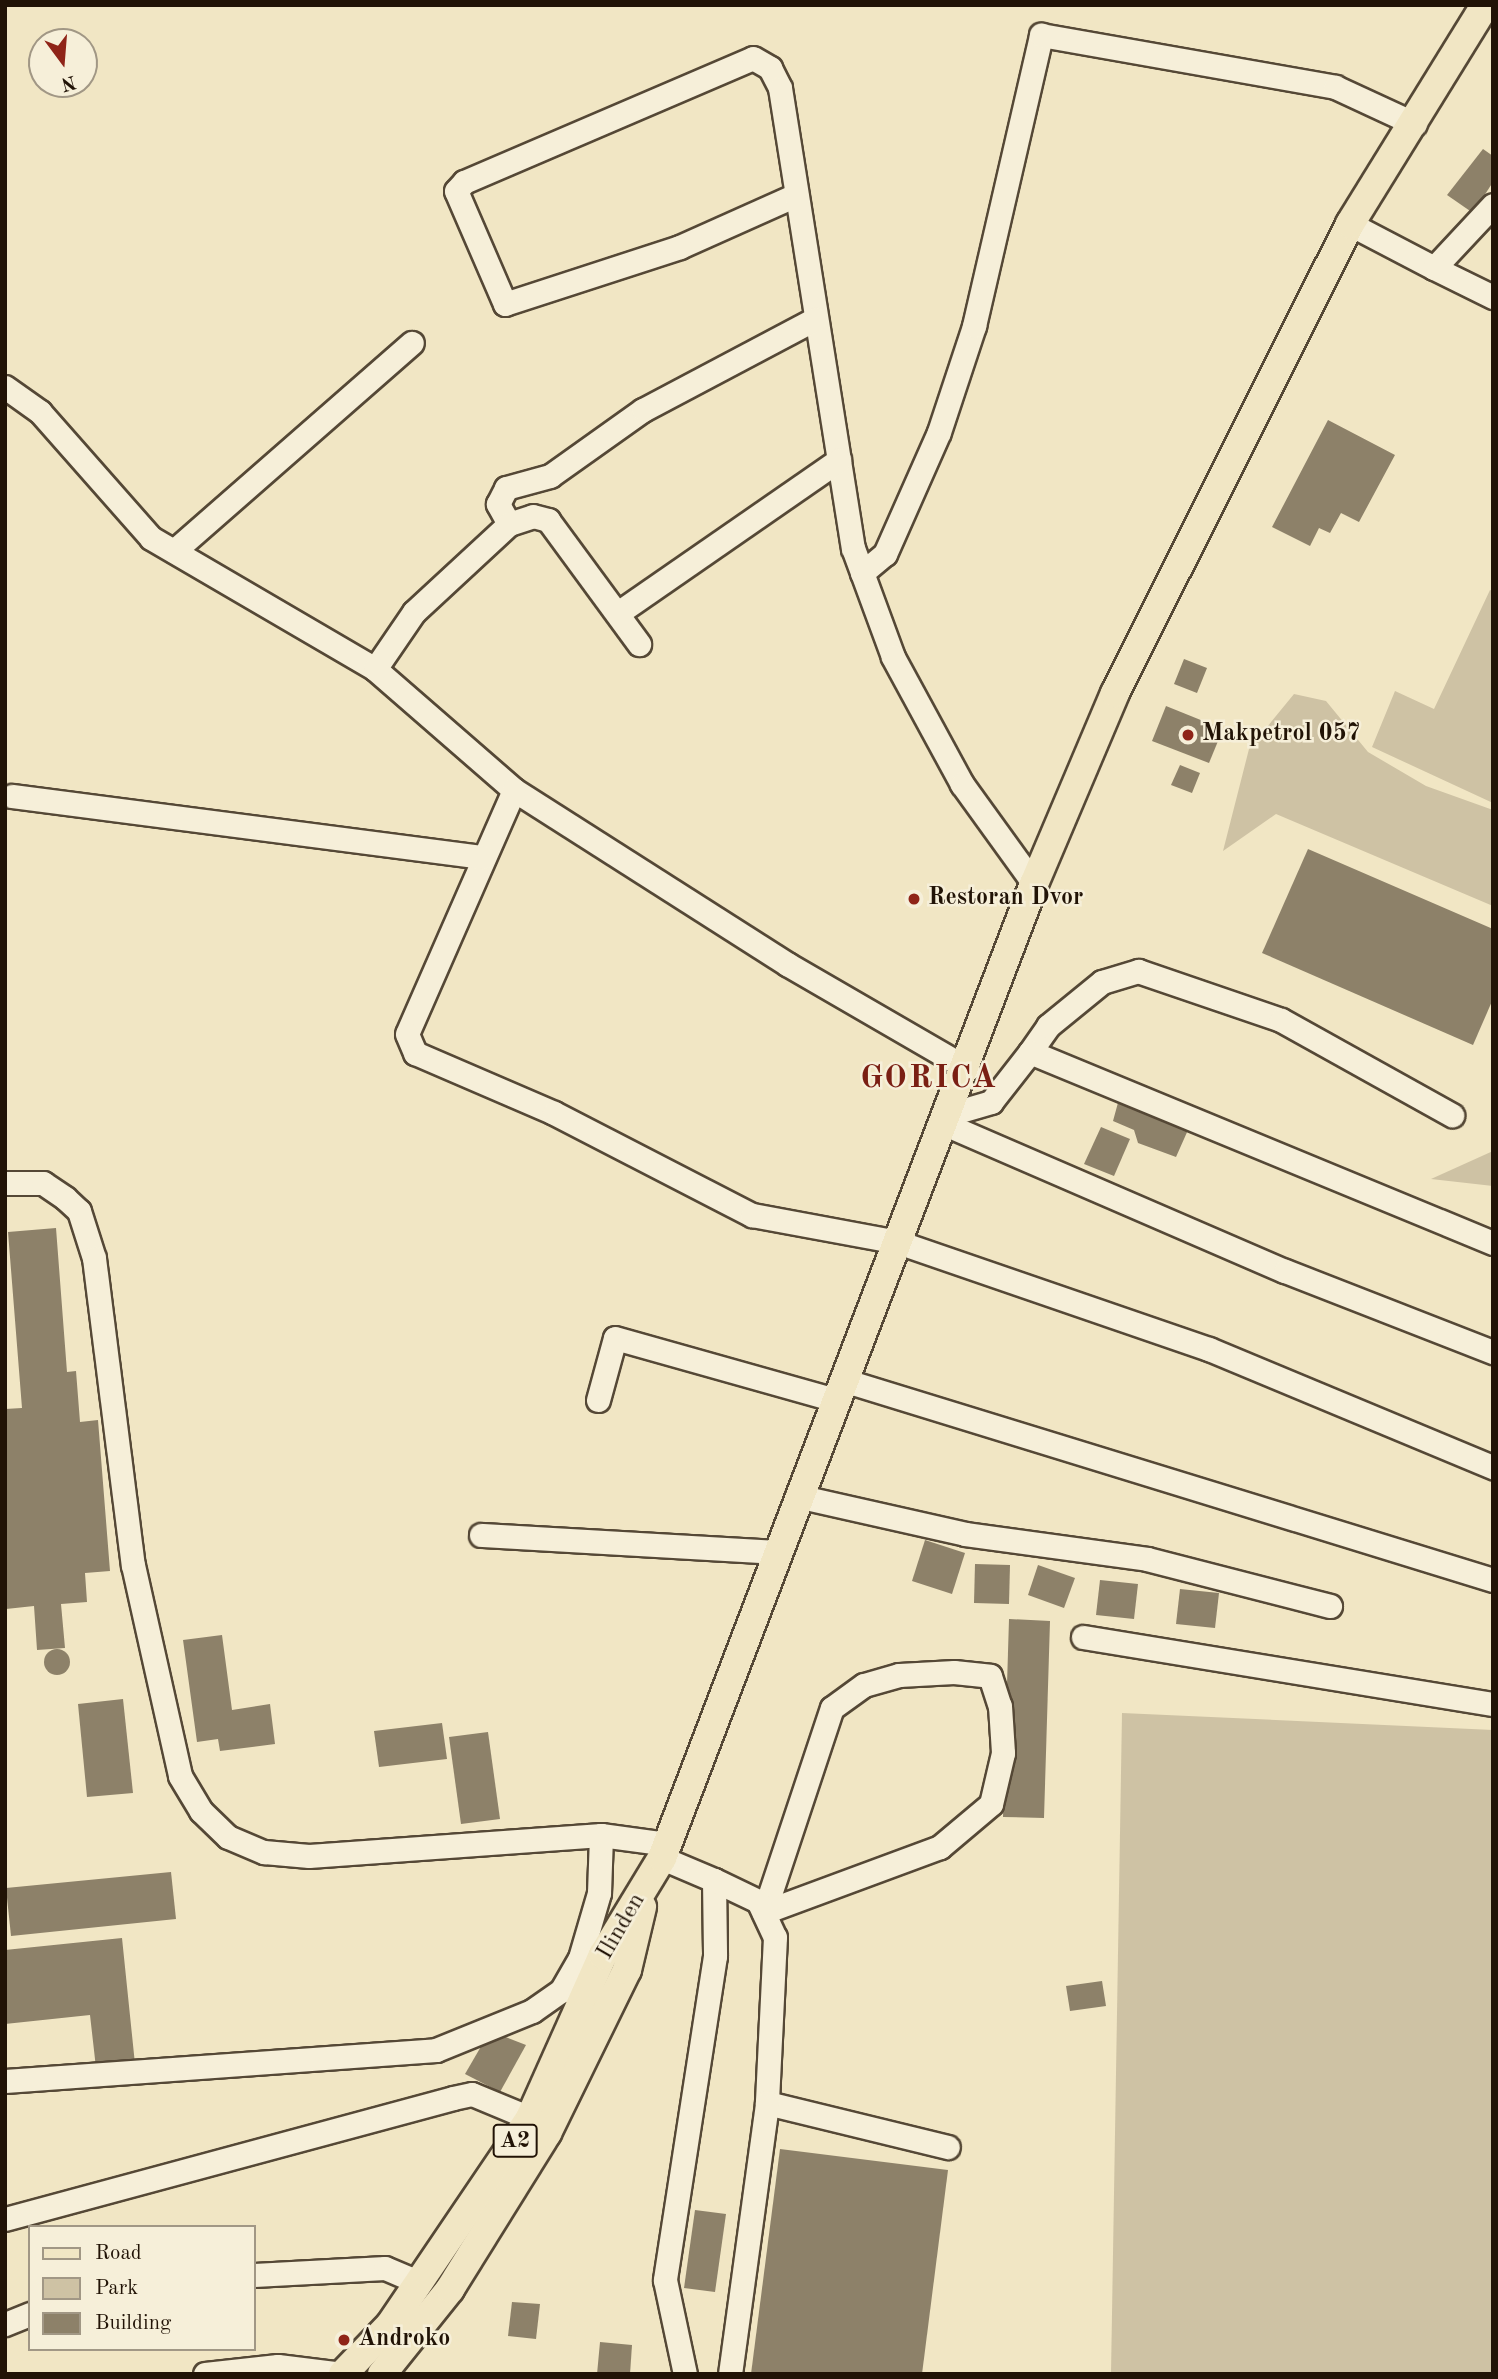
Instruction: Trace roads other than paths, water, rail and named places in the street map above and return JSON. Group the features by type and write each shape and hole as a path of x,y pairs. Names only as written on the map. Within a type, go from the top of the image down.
{"main road":[{"name":"A2","path":"647,1884 665,1851 775,1552 968,1069 1034,884 1196,520 1350,224 1415,124 1485,5"},
{"name":"Ilinden","path":"343,2374 420,2283 530,2118 603,1955 647,1884"},
{"name":"Ilinden","path":"382,2374 450,2289 547,2133 627,1970 647,1884"}],"street":[{"path":"862,573 885,554 948,405 974,326 1041,35 1335,87 1415,124"},
{"path":"796,195 680,247 505,304 456,191 464,182 753,58 770,68 780,88 839,460 862,573 893,657 962,784 1034,884"},
{"path":"1434,268 1493,205"},
{"path":"1350,224 1493,297"},
{"path":"509,524 498,504 506,488 550,476 643,410 815,318"},
{"path":"174,551 412,343"},
{"path":"5,387 40,412 151,538 374,669 514,790 787,964 968,1069"},
{"path":"618,613 839,460"},
{"path":"374,669 414,612 509,524 533,516 548,520 639,644"},
{"path":"514,790 483,857 448,954 407,1034 415,1053 554,1113 752,1215 898,1242 1209,1349 1493,1466"},
{"path":"12,796 483,857"},
{"path":"948,1119 991,1102 1048,1026 1102,982 1138,971 1281,1020 1452,1115"},
{"path":"1030,1052 1493,1243"},
{"path":"948,1119 1284,1271 1493,1352"},
{"path":"5,1182 43,1183 79,1211 94,1258 133,1566 180,1776 201,1811 228,1838 264,1852 309,1856 601,1835 665,1851 714,1880 758,1901 775,1937 767,2104 730,2374"},
{"path":"598,1400 615,1338 839,1390 1493,1580"},
{"path":"797,1496 965,1534 1147,1559 1330,1606"},
{"path":"481,1535 775,1552"},
{"path":"1083,1637 1493,1704"},
{"path":"899,1675 990,1676 1000,1706 1003,1753 990,1804 940,1847 764,1912 832,1708 864,1685 899,1675"},
{"path":"5,2081 436,2050 499,2024 561,1991 580,1958 599,1893 601,1835"},
{"path":"685,2374 665,2280 715,1956 714,1880"},
{"path":"5,2219 471,2094 530,2118"},
{"path":"767,2104 948,2147"},
{"path":"256,2274 385,2268 420,2283"},
{"path":"5,2323 28,2315"},
{"path":"205,2374 278,2366 343,2374"}],"place":[{"name":"Makpetrol 057","path":"1188,735"},
{"name":"Restoran Dvor","path":"914,899"},
{"name":"Androko","path":"344,2340"}],"district":[{"name":"GORICA","path":"929,1079"}]}
